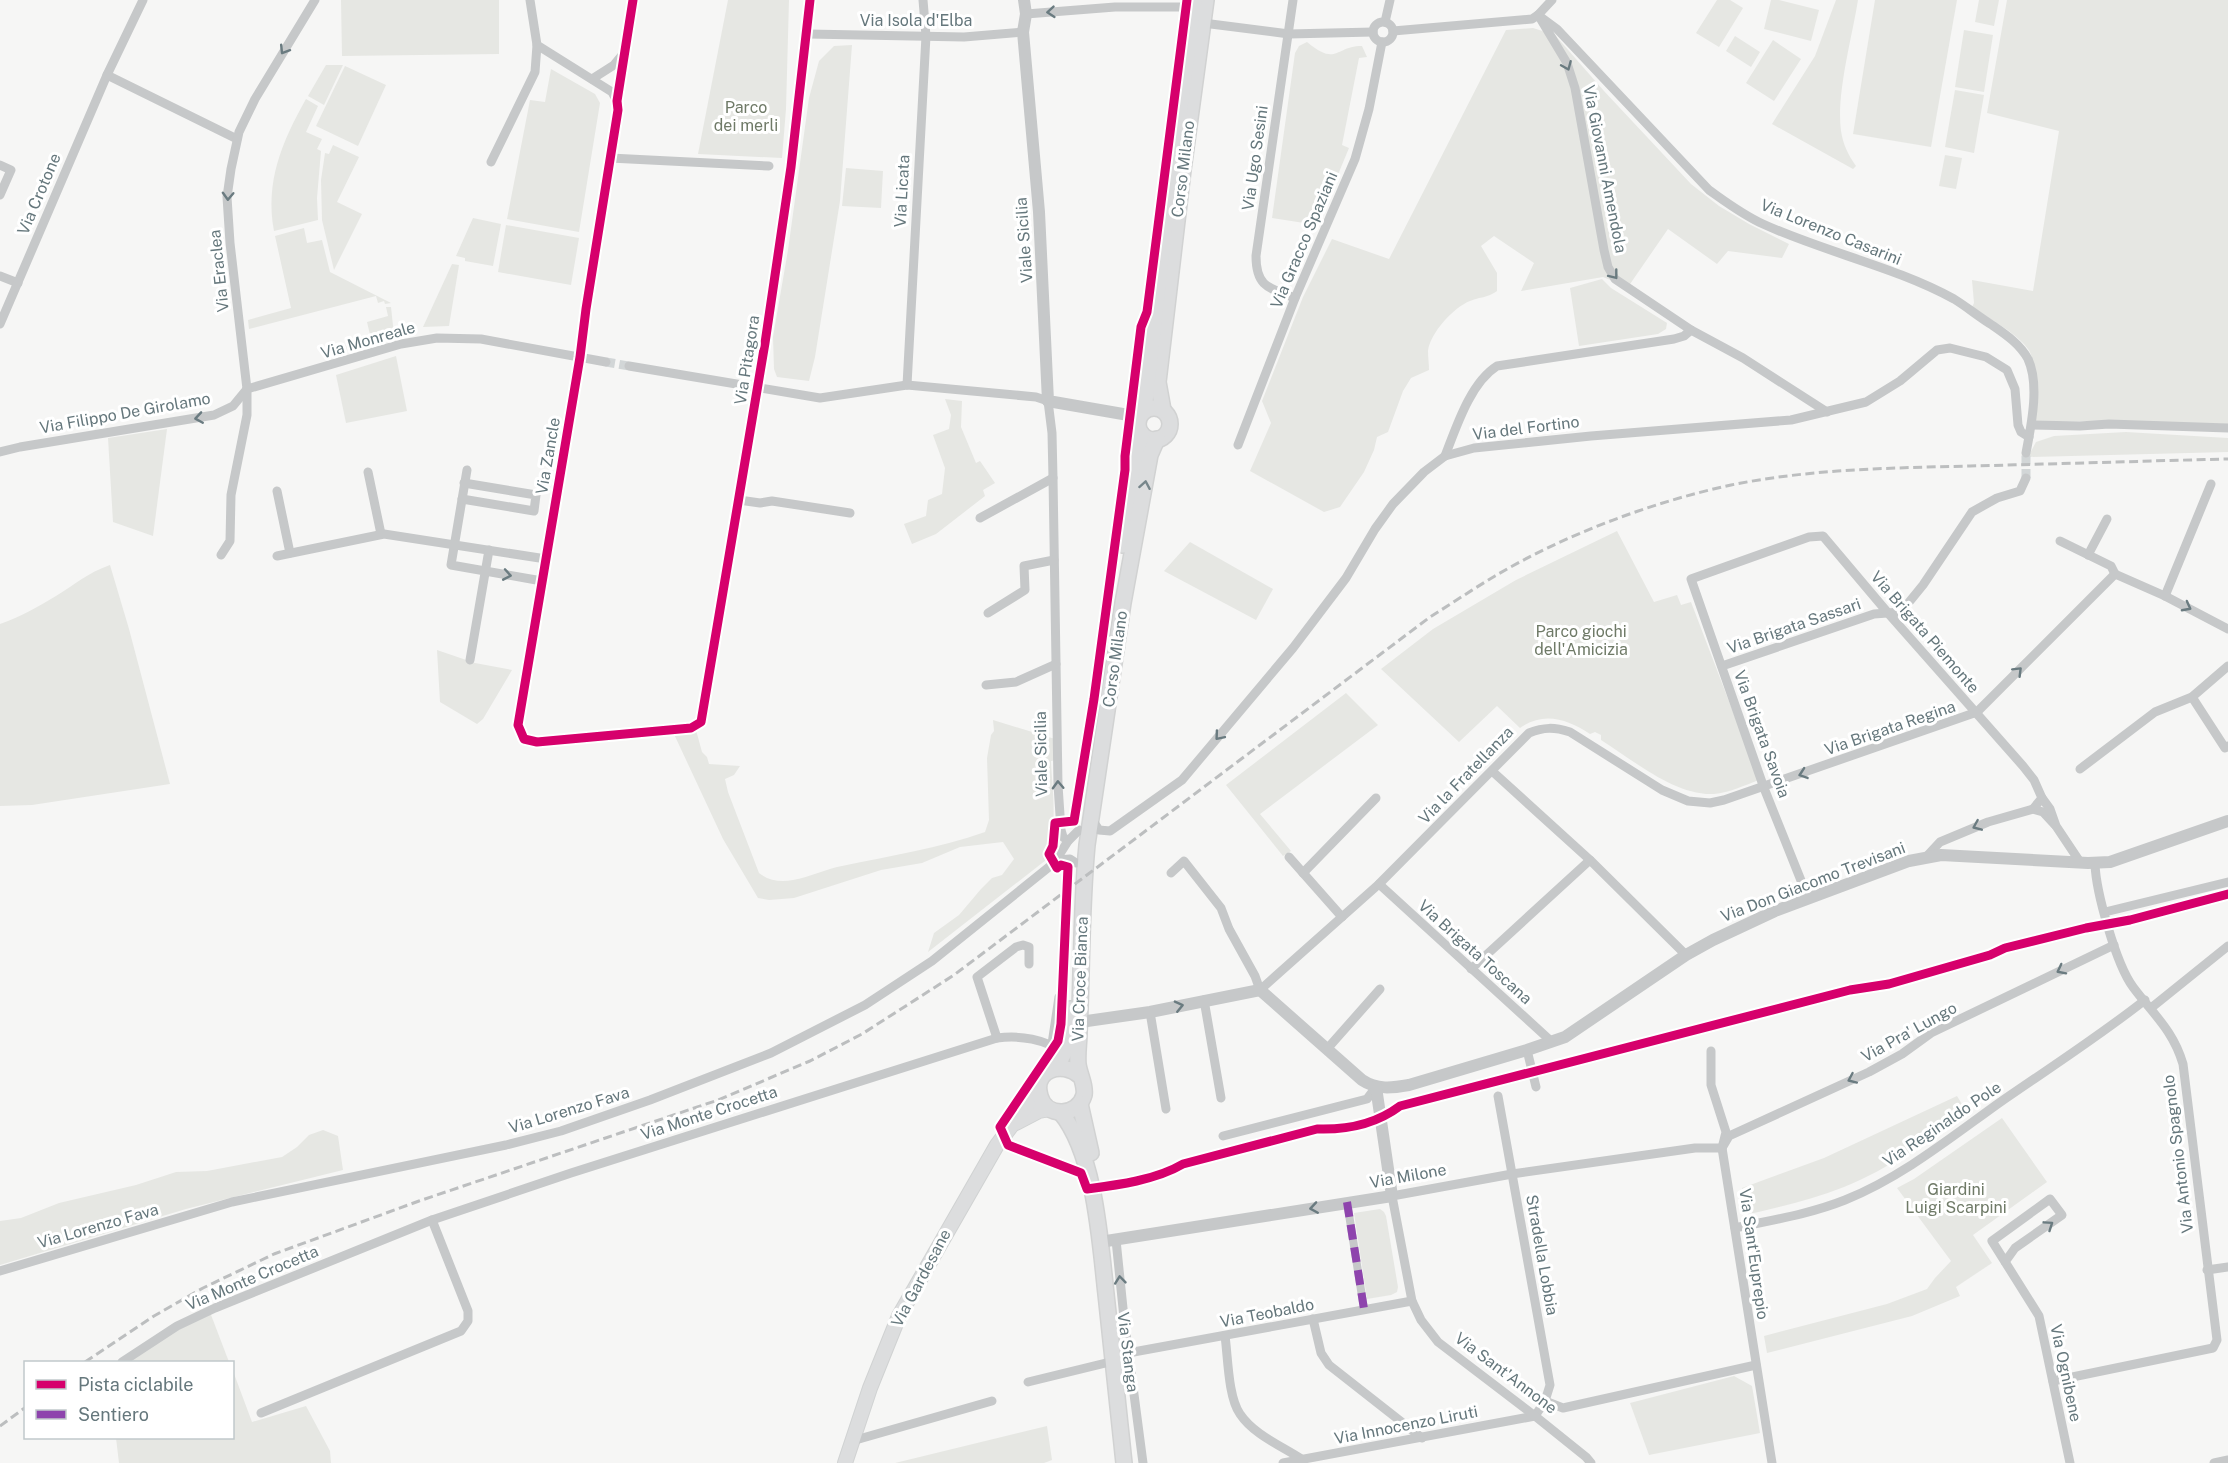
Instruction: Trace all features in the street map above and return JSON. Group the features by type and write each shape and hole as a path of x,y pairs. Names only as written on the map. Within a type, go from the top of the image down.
{"main road":[{"name":"Corso Milano","path":"1163,410 1158,382 1203,23 1198,2"},
{"name":"Corso Milano","path":"1142,414 1162,243 1198,2"},
{"path":"1155,408 1163,410 1170,420 1170,428 1166,435 1158,440 1148,438 1141,433 1139,425 1142,414 1155,408"},
{"name":"Corso Milano","path":"1079,886 1074,836 1141,433"},
{"name":"Corso Milano","path":"1079,886 1130,559 1150,455 1158,440"},
{"name":"Via Croce Bianca","path":"1079,886 1080,1022 1078,1052 1084,1090 1080,1104 1099,1187 1100,1242"},
{"name":"Via Croce Bianca","path":"1039,1089 1046,1073 1056,1068 1058,1049 1070,1020 1079,886"},
{"path":"1056,1068 1065,1067 1080,1076"},
{"path":"1039,1089 1042,1101 1070,1123 1082,1154 1091,1189 1100,1242"},
{"name":"Via Gardesane","path":"845,1463 899,1316 1000,1140 1039,1089"},
{"path":"1056,1111 1071,1110 1080,1104"},
{"name":"Via Gardesane","path":"1012,1126 1039,1111 1056,1111"},
{"name":"Via Stanga","path":"1100,1242 1124,1463"}],"street":[{"name":"Via Crotone","path":"0,324 107,75 143,0"},
{"name":"Via Eraclea","path":"221,555 230,541 231,495 247,416 247,389 230,243 227,196 237,139 259,91 315,0"},
{"path":"491,162 535,72 537,45 530,0"},
{"name":"Via Zancle","path":"633,0 580,357 518,725 524,739 537,742 691,728 701,722"},
{"name":"Via Pitagora","path":"701,722 758,388 791,167 808,34 810,0"},
{"name":"Via Licata","path":"907,385 926,36 923,0"},
{"name":"Viale Sicilia","path":"1024,0 1026,14 1023,32 1040,222 1053,478 1060,822 1064,837 1074,836"},
{"name":"Via Ugo Sesini","path":"1293,0 1256,269 1260,280 1267,287 1295,298"},
{"path":"1385,22 1390,0"},
{"path":"1393,31 1526,20 1539,15 1552,0"},
{"path":"1026,14 1198,2"},
{"name":"Via Giovanni Amendola","path":"1539,15 1568,63 1575,87 1608,267 1615,279 1691,330 1743,358 1827,412"},
{"name":"Via Lorenzo Casarini","path":"1539,15 1557,29 1709,190 1733,207 1761,223 1799,239 1904,277 1954,299 2019,345 2028,360 2033,377 2032,425 2026,453"},
{"path":"1385,22 1391,25 1393,31 1389,40 1382,42 1373,32 1376,25 1385,22"},
{"path":"1203,23 1289,34 1373,32"},
{"name":"Via Isola d'Elba","path":"808,34 964,37 1023,32"},
{"name":"Via Gracco Spaziani","path":"1238,445 1295,298 1355,159 1369,110 1382,42"},
{"path":"537,45 612,92 617,101"},
{"path":"592,79 614,65 626,51"},
{"path":"107,75 237,139"},
{"path":"610,159 769,166"},
{"path":"0,165 11,170 0,195"},
{"path":"0,276 18,283"},
{"path":"1445,456 1476,387 1486,373 1497,366 1674,339 1684,336 1691,330"},
{"name":"Via Monreale","path":"247,389 401,344 437,338 481,339 606,362"},
{"name":"Via del Fortino","path":"1091,818 1099,830 1110,831 1182,780 1293,648 1346,578 1393,504 1424,472 1445,456 1474,448 1791,420 1866,402 1900,381 1937,350 1950,348 1986,357 2007,370 2015,389 2018,424 2021,432 2029,437"},
{"path":"629,366 820,398 907,385 1036,398 1142,414"},
{"name":"Via Filippo De Girolamo","path":"0,452 214,415 233,406 247,389"},
{"path":"2032,425 2109,424 2228,428"},
{"path":"467,470 451,565 542,581"},
{"path":"368,472 381,534"},
{"path":"980,518 1053,478"},
{"name":"Via Brigata Sassari","path":"1722,666 1874,614 1901,612 1923,585 1972,512 1997,498 2020,491 2026,478"},
{"name":"Via Zancle","path":"462,500 534,511 536,495 464,483"},
{"path":"2165,596 2211,484"},
{"path":"277,490 290,553"},
{"path":"739,500 760,503 772,501 850,513"},
{"path":"2088,555 2107,519"},
{"path":"277,556 381,534 546,559"},
{"name":"Via Brigata Piemonte","path":"1691,579 1809,537 1823,536 2023,766 2034,780 2050,809 2056,826 2080,862"},
{"path":"2060,542 2111,566 2115,574 2165,596 2228,629"},
{"path":"470,660 489,550"},
{"path":"988,613 1025,590 1024,566 1054,560"},
{"name":"Via Brigata Regina","path":"1764,788 1977,712 2115,574"},
{"name":"Via Brigata Savoia","path":"1691,579 1764,788 1808,898"},
{"path":"986,685 1016,682 1056,664"},
{"path":"2080,769 2155,711 2192,697 2228,666"},
{"path":"2192,697 2225,748 2228,746"},
{"name":"Via la Fratellanza","path":"1260,990 1379,884 1529,732 1543,728 1557,728 1581,738 1662,790 1688,801 1717,802 1764,788"},
{"path":"1492,771 1590,860 1686,955"},
{"path":"1303,873 1376,798"},
{"path":"2042,798 2033,809 2043,812 2056,826"},
{"name":"Via Don Giacomo Trevisani","path":"1927,856 1940,842 1988,822 2033,809"},
{"name":"Via Don Giacomo Trevisani","path":"1376,1087 1409,1085 1565,1037 1686,955 1742,926 1808,898 1927,856 2010,858 2096,864 2110,862 2228,821"},
{"name":"Via Lorenzo Fava","path":"0,1271 232,1202 506,1145 561,1131 650,1100 771,1053 865,1005 932,961 1057,860 1074,836"},
{"path":"1289,857 1342,917"},
{"path":"1057,860 1070,859 1076,863"},
{"path":"1471,969 1590,860"},
{"path":"1171,873 1184,861 1221,908 1260,990 1362,1080 1376,1087 1367,1099 1223,1136"},
{"path":"2096,864 2105,912 2228,882"},
{"name":"Via Brigata Toscana","path":"1379,884 1552,1042"},
{"name":"Via Antonio Spagnolo","path":"2054,1381 2213,1348 2217,1340 2183,1064 2169,1032 2126,976 2105,912"},
{"path":"997,1038 977,977 1016,947 1023,945 1029,947 1029,964"},
{"name":"Via Pra' Lungo","path":"1722,1148 1730,1136 1869,1072 1902,1054 1931,1033 2114,945"},
{"name":"Via Reginaldo Pole","path":"1735,1228 1809,1213 1846,1200 1884,1182 1920,1160 2148,1004 2228,946"},
{"path":"1328,1049 1380,989"},
{"path":"1080,1022 1150,1012 1260,990"},
{"name":"Via Croce Bianca","path":"1058,1049 1059,997"},
{"path":"1204,1000 1221,1098"},
{"path":"1150,1012 1166,1109"},
{"name":"Via Monte Crocetta","path":"124,1361 177,1326 215,1308 432,1220 582,1169 997,1038 1019,1038 1058,1049"},
{"path":"1527,1050 1536,1087"},
{"name":"Via Sant'Euprepio","path":"1711,1051 1711,1085 1725,1132 1722,1148 1772,1463"},
{"name":"Via Sant'Annone","path":"1376,1087 1392,1196 1412,1301 1421,1320 1438,1342 1536,1416 1586,1456 1591,1463"},
{"name":"Stradella Lobbia","path":"1498,1096 1551,1385 1536,1416"},
{"name":"Via Milone","path":"1100,1242 1392,1196 1512,1174 1695,1148 1722,1148"},
{"name":"Via Ognibene","path":"2005,1262 2015,1248 2062,1215 2050,1199 1992,1241 2005,1262 2039,1316 2070,1463"},
{"path":"1347,1202 1364,1309"},
{"path":"261,1413 461,1331 468,1321 468,1311 432,1220"},
{"name":"Via Stanga","path":"1116,1240 1143,1463"},
{"path":"2207,1270 2228,1267"},
{"name":"Via Teobaldo","path":"1128,1353 1412,1301"},
{"path":"1313,1319 1322,1353 1329,1365 1422,1438"},
{"path":"1225,1336 1232,1392 1238,1412 1253,1428 1305,1461"},
{"name":"Via Stanga","path":"1028,1382 1114,1361"},
{"path":"1545,1401 1563,1408 1756,1365"},
{"path":"852,1441 992,1401"},
{"name":"Via Innocenzo Liruti","path":"1283,1463 1305,1461 1536,1416"},
{"path":"2214,1463 2228,1460"}],"green space":[{"path":"341,0 499,0 499,54 342,56"},
{"name":"Parco dei merli","path":"728,0 789,0 786,109 782,158 698,154"},
{"path":"1717,0 1730,0 1743,8 1719,47 1696,33"},
{"path":"1771,0 1819,10 1811,41 1764,29"},
{"path":"1836,0 1858,0 1843,83 1840,116 1843,140 1856,166 1853,169 1772,124 1815,56"},
{"path":"1875,0 1957,0 1931,147 1853,134"},
{"path":"1979,0 1999,0 1994,26 1975,22"},
{"path":"2007,0 2228,0 2228,424 2036,422 2035,373 2028,349 2010,332 1972,307 1974,303 1972,280 2033,291 2059,131 1987,113"},
{"path":"1533,28 1555,35 1691,184 1719,206 1789,244 1782,258 1728,251 1717,264 1668,229 1628,287 1603,277 1521,291 1534,263 1494,236 1481,246 1497,273 1497,291 1464,304 1438,329 1428,351 1429,370 1411,378 1403,391 1388,432 1377,437 1364,472 1340,507 1324,512 1250,471 1271,423 1262,401 1303,297 1332,239 1389,259 1506,30"},
{"path":"1964,30 1993,35 1984,92 1955,87"},
{"path":"1735,36 1760,52 1751,67 1726,51"},
{"path":"1773,40 1801,59 1774,101 1746,83"},
{"path":"1307,42 1324,53 1330,54 1362,46 1367,57 1359,58 1342,145 1349,148 1317,225 1272,218 1295,53 1299,46"},
{"path":"852,45 840,201 815,357 809,381 777,377 774,369 773,337 788,250 809,98 819,61 834,46"},
{"path":"326,65 343,65 324,105 308,96"},
{"path":"345,66 386,85 358,146 316,126"},
{"path":"551,69 595,94 600,103 579,232 507,219 530,100 545,102"},
{"path":"1955,90 1984,95 1974,153 1945,147"},
{"path":"306,99 318,106 306,132 322,139 317,149 321,151 317,198 318,220 274,231 272,195 278,162 283,146"},
{"path":"333,145 359,157 337,202 362,214 334,270 322,220 321,180 325,153 329,154"},
{"path":"1945,155 1962,158 1956,189 1939,186"},
{"path":"846,168 883,171 881,208 842,206"},
{"path":"473,218 501,224 493,266 465,261 465,258 456,256"},
{"path":"506,225 579,238 571,285 498,272"},
{"path":"304,228 307,243 322,240 330,272 391,303 385,304 384,301 378,303 376,296 249,329 248,320 291,308 275,236"},
{"path":"452,264 459,265 449,326 423,327"},
{"path":"1602,279 1611,288 1667,323 1666,329 1658,334 1579,346 1570,288"},
{"path":"386,307 391,307 394,335 324,358 323,351 371,339 367,322 388,316"},
{"path":"396,356 407,411 346,423 336,375"},
{"path":"945,399 962,401 961,427 976,463 980,461 995,483 983,490 985,496 936,534 912,544 904,524 926,516 928,500 942,494 945,468 933,435 949,429 951,415"},
{"path":"167,429 153,536 113,522 108,438"},
{"path":"2126,432 2228,438 2228,452 2028,457 2036,442 2054,436"},
{"name":"Parco giochi dell'Amicizia","path":"1617,531 1654,602 1677,595 1681,605 1691,602 1759,780 1714,794 1684,789 1655,775 1601,740 1601,735 1595,732 1590,734 1573,724 1546,718 1520,728 1497,706 1459,742 1381,669 1433,629 1516,580"},
{"path":"1190,542 1273,589 1256,620 1164,571"},
{"path":"110,565 170,784 32,805 0,806 0,624 36,608 88,575"},
{"path":"437,650 475,663 512,670 483,719 477,724 440,702"},
{"path":"1346,693 1378,725 1260,814 1291,851 1283,856 1226,785"},
{"path":"993,720 1055,739 1056,760 1051,761 1053,822 1052,834 1045,854 1046,860 928,952 934,933 959,915 992,878 1002,875 1014,859 1003,842 960,847 922,863 881,870 794,898 769,900 758,898 723,839 673,732 696,730 702,752 709,764 740,766 734,775 725,779 728,792 759,873 771,879 784,881 799,879 836,867 932,847 985,832 989,820 987,758 991,735 994,731"},
{"path":"1957,1096 1968,1114 1892,1163 1861,1180 1832,1192 1745,1215 1742,1188 1824,1158"},
{"name":"Giardini Luigi Scarpini","path":"2002,1118 2047,1182 1973,1235 1992,1263 1956,1287 1960,1296 1912,1316 1767,1353 1764,1336 1887,1304 1927,1289 1951,1261 1897,1188 1914,1179"},
{"path":"323,1130 338,1136 343,1170 186,1209 0,1265 0,1221 21,1218 59,1203 136,1185 176,1172 207,1171 282,1157 309,1135"},
{"path":"1380,1209 1386,1216 1398,1287 1397,1292 1391,1295 1367,1299 1354,1213"},
{"path":"208,1307 229,1361 120,1361"},
{"path":"234,1374 252,1422 306,1406 330,1451 331,1463 119,1463 116,1439 234,1439"},
{"path":"1734,1376 1752,1386 1760,1433 1649,1455 1630,1403"},
{"path":"1047,1426 1052,1460 1044,1463 895,1463"}],"tunnel":[{"path":"606,362 629,366"},
{"path":"2026,453 2026,478"}],"railway":[{"path":"86,1361 154,1316 203,1288 274,1254 419,1201 718,1100 810,1061 862,1034 954,975 1430,617 1522,561 1579,534 1640,510 1701,492 1731,485 1820,472 2228,459"},
{"path":"0,1426 24,1408"}],"marked path":[{"path":"1347,1202 1364,1309"}],"cycle path":[{"path":"633,0 580,357 518,725 524,739 537,742 691,728 701,722 765,343 791,167 810,0"},
{"path":"1187,0 1147,312 1141,327 1125,470 1094,699 1074,821 1055,823 1053,846 1049,854 1057,868 1061,865 1068,867 1061,1024 1058,1041 1000,1127 1008,1145 1081,1173 1087,1189 1136,1181 1161,1174 1183,1164 1317,1129 1360,1125 1400,1106 1850,990 1889,984 1990,955 2005,948 2086,928 2130,920 2228,894"}]}
